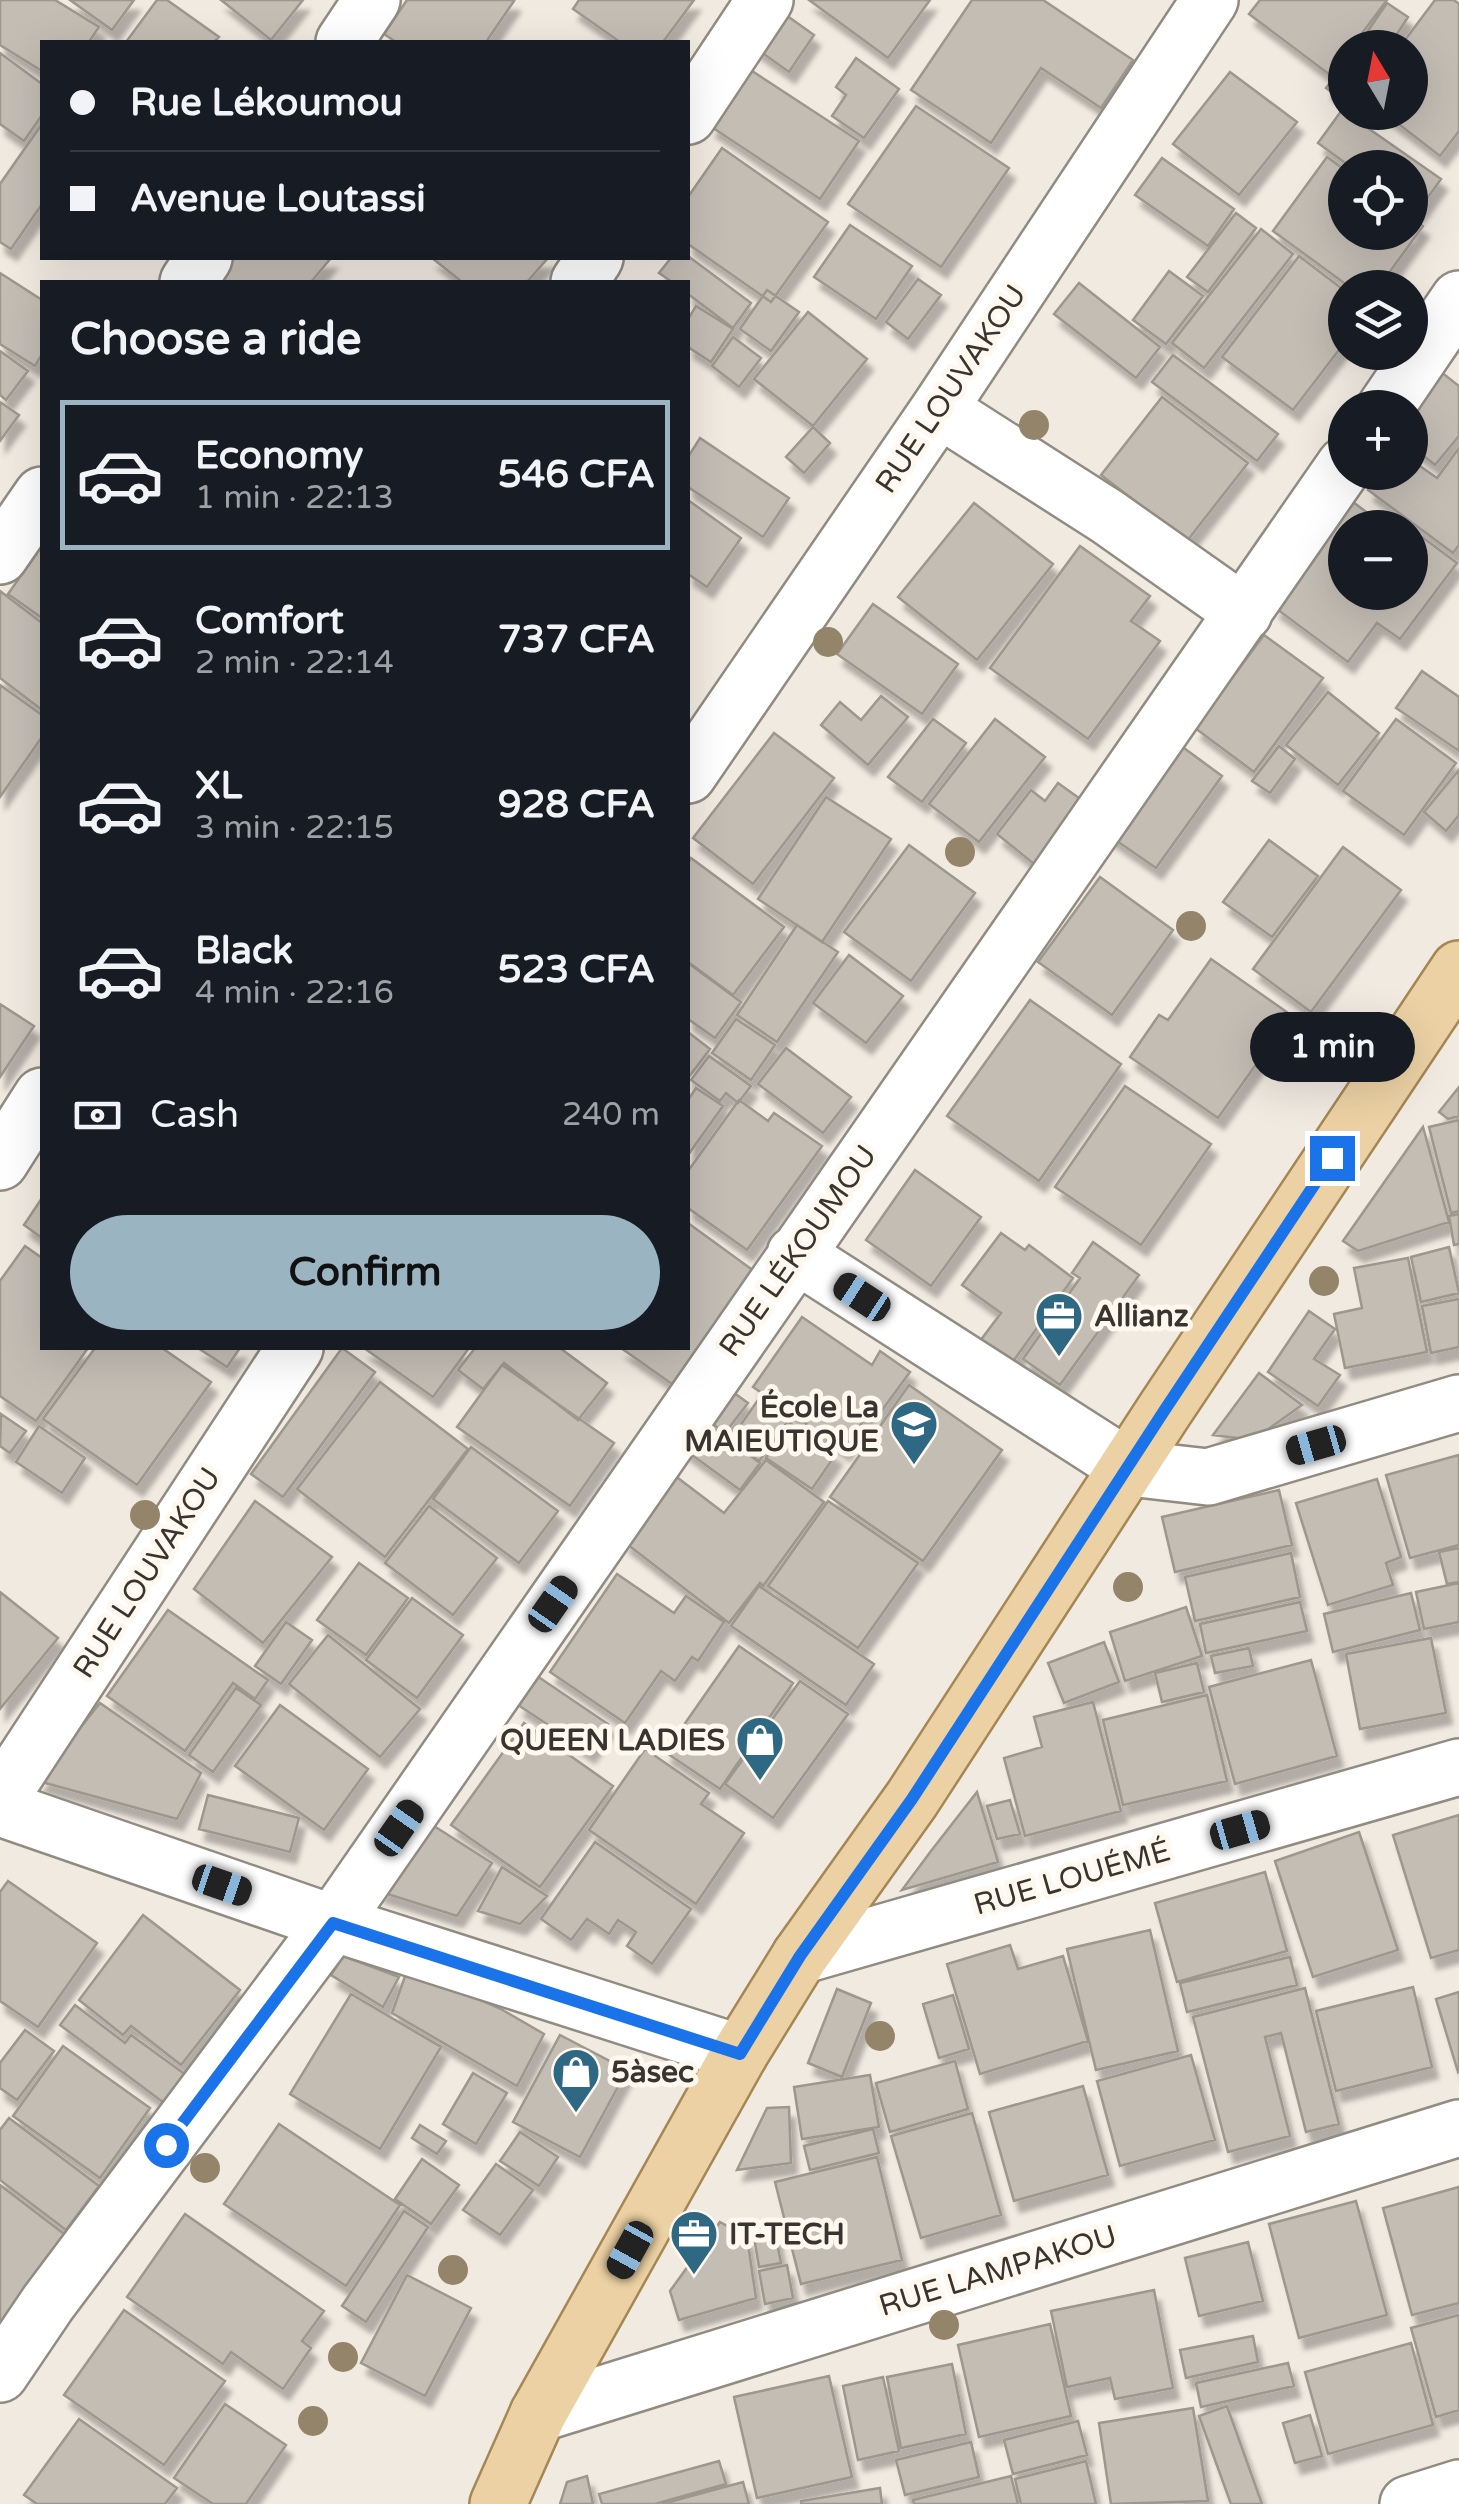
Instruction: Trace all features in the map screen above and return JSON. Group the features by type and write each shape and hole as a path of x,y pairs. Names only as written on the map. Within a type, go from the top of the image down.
{"main road":[{"path":"498,2504 538,2414 740,2054 800,1956 912,1799 1164,1411 1459,969"}],"street":[{"path":"345,40 372,0"},
{"path":"690,113 765,0"},
{"name":"RUE LOUVAKOU","path":"690,772 939,408 1210,0"},
{"path":"1398,390 1456,309"},
{"path":"939,408 1108,517 1244,613"},
{"name":"RUE LÉKOUMOU","path":"0,2374 48,2303 333,1923 1328,490"},
{"path":"0,556 26,491"},
{"path":"0,1162 40,1099"},
{"path":"795,1254 1129,1468 1208,1477 1459,1403"},
{"name":"RUE LOUVAKOU","path":"0,1798 293,1350"},
{"name":"RUE LOUÉMÉ","path":"800,1956 1459,1767"},
{"path":"0,1808 333,1923 740,2054"},
{"name":"RUE LAMPAKOU","path":"538,2414 1459,2128"},
{"path":"1408,2504 1459,2488"}],"building":[{"path":"0,0 55,0 99,27 90,40 40,40 40,70 0,45"},
{"path":"70,0 134,0 112,30"},
{"path":"157,0 167,0 219,37 216,40 127,40"},
{"path":"221,0 303,0 271,40"},
{"path":"407,0 514,1 487,40 393,40 384,34"},
{"path":"579,0 694,0 664,40 617,40 573,9"},
{"path":"809,0 930,0 888,58"},
{"path":"972,0 1043,0 1133,60 1101,108 1041,68 991,143 911,90"},
{"path":"1260,0 1387,0 1364,30 1328,30 1328,73 1249,14"},
{"path":"1435,0 1454,0 1459,4 1459,131 1440,156 1406,130 1428,130 1428,30 1412,30"},
{"path":"1387,3 1408,17 1400,30 1368,30"},
{"path":"779,10 814,35 789,72 754,47"},
{"path":"0,53 40,83 40,118 24,141 0,124"},
{"path":"856,58 899,89 864,138 832,116 846,95 836,87"},
{"path":"749,69 859,141 820,199 710,126"},
{"path":"1230,72 1297,122 1239,195 1173,144"},
{"path":"916,106 1009,168 941,267 848,204"},
{"path":"40,127 40,207 11,249 0,242 0,184"},
{"path":"1328,129 1371,130 1399,150 1328,150 1318,143"},
{"path":"722,148 828,222 771,302 690,245 690,194"},
{"path":"1327,157 1328,250 1406,250 1391,270 1328,271 1273,231"},
{"path":"1162,158 1234,209 1208,246 1135,195"},
{"path":"1428,170 1441,179 1428,197"},
{"path":"1236,213 1256,228 1208,292 1187,277"},
{"path":"850,225 912,266 876,319 814,277"},
{"path":"1261,229 1293,254 1204,368 1172,343"},
{"path":"1299,256 1328,278 1328,364 1293,410 1222,357"},
{"path":"690,257 751,303 733,328 690,296 690,280 669,280 659,273 669,260"},
{"path":"215,260 329,260 313,280 203,280"},
{"path":"434,260 546,260 529,280 460,280"},
{"path":"1169,271 1203,296 1166,344 1133,320"},
{"path":"0,273 40,299 40,357 35,366 0,344"},
{"path":"918,279 941,295 908,339 886,322"},
{"path":"1079,283 1160,347 1136,378 1054,314"},
{"path":"767,290 799,312 771,351 740,329"},
{"path":"696,306 733,329 711,362 690,348 690,316"},
{"path":"808,312 867,359 813,426 754,379"},
{"path":"733,337 761,358 739,387 712,366"},
{"path":"0,351 28,371 6,400 0,395"},
{"path":"1173,355 1278,434 1257,461 1152,382"},
{"path":"1436,368 1459,386 1459,436 1435,465 1428,459 1428,390 1422,390"},
{"path":"1162,397 1248,463 1187,541 1101,475"},
{"path":"0,402 19,415 0,441"},
{"path":"813,427 830,443 804,473 786,457"},
{"path":"700,438 789,498 763,537 690,488 690,454"},
{"path":"1459,448 1459,545 1453,553 1428,534 1428,510 1395,510 1368,490 1428,490 1428,472 1437,478"},
{"path":"1338,491 1364,510 1328,510 1328,610 1422,610 1400,639 1377,623 1348,662 1274,607"},
{"path":"690,501 741,538 707,587 690,575"},
{"path":"974,503 1053,564 977,660 898,597"},
{"path":"1428,541 1457,563 1428,602"},
{"path":"1080,546 1150,596 1131,621 1160,641 1088,739 990,668"},
{"path":"40,549 40,617 8,594"},
{"path":"0,591 40,621 40,708 0,678"},
{"path":"873,604 958,664 922,714 837,654"},
{"path":"1264,635 1323,678 1254,772 1195,728"},
{"path":"1422,671 1459,697 1459,751 1396,708"},
{"path":"0,685 40,714 40,740 0,797"},
{"path":"1328,692 1379,733 1338,785 1286,745"},
{"path":"881,696 908,717 868,765 821,725 840,702 861,720"},
{"path":"933,719 966,743 922,802 888,777"},
{"path":"995,719 1045,757 979,842 929,804"},
{"path":"1396,719 1456,763 1404,835 1343,791"},
{"path":"774,733 834,778 753,884 693,838"},
{"path":"1169,737 1222,776 1156,868 1101,830"},
{"path":"1279,746 1295,759 1270,793 1252,781"},
{"path":"1459,770 1459,815 1446,831 1424,812"},
{"path":"1058,783 1083,801 1034,864 997,834 1031,790 1045,801"},
{"path":"826,797 891,839 822,942 758,899"},
{"path":"1269,840 1318,876 1272,937 1223,902"},
{"path":"909,845 975,893 911,981 844,932"},
{"path":"1343,847 1401,890 1311,1012 1253,969"},
{"path":"690,860 784,927 733,995 690,963"},
{"path":"1100,877 1173,930 1112,1015 1038,962"},
{"path":"797,925 838,952 777,1042 737,1015"},
{"path":"849,955 903,996 866,1043 813,1003"},
{"path":"1211,959 1291,1015 1218,1118 1130,1057 1159,1015 1168,1020"},
{"path":"690,964 741,1002 715,1038 690,1020"},
{"path":"1030,1000 1121,1064 1039,1181 947,1116"},
{"path":"0,1004 34,1026 0,1077"},
{"path":"736,1019 775,1045 751,1080 712,1053"},
{"path":"690,1034 710,1049 690,1075"},
{"path":"786,1048 851,1097 823,1133 758,1084"},
{"path":"709,1056 751,1086 738,1103 726,1093 720,1101 691,1080"},
{"path":"1125,1086 1211,1144 1141,1245 1055,1187"},
{"path":"1459,1087 1459,1116 1448,1119 1439,1112"},
{"path":"696,1088 723,1106 690,1152 690,1097"},
{"path":"739,1100 768,1121 774,1113 822,1146 747,1250 690,1209 690,1168"},
{"path":"1459,1120 1459,1211 1451,1213 1429,1127"},
{"path":"1423,1127 1449,1222 1358,1251 1343,1241"},
{"path":"915,1170 981,1217 931,1286 866,1240"},
{"path":"40,1201 40,1237 24,1225"},
{"path":"1459,1214 1459,1244 1454,1245 1449,1216"},
{"path":"690,1224 754,1271 672,1384 624,1350 690,1350"},
{"path":"1001,1233 1025,1250 1029,1245 1073,1278 1009,1367 977,1345 1001,1313 962,1285"},
{"path":"1093,1242 1139,1275 1060,1385 1023,1359 1080,1278 1072,1273"},
{"path":"25,1246 40,1257 40,1350 87,1350 36,1421 0,1396 0,1281"},
{"path":"1449,1247 1459,1293 1421,1302 1411,1257"},
{"path":"1408,1258 1427,1352 1345,1368 1334,1314 1362,1308 1354,1268"},
{"path":"1459,1299 1459,1347 1431,1353 1422,1306"},
{"path":"1309,1311 1335,1329 1314,1359 1340,1375 1318,1406 1268,1372"},
{"path":"802,1317 872,1365 880,1351 910,1372 880,1413 872,1408 844,1450 753,1387"},
{"path":"94,1350 165,1350 211,1382 137,1485 43,1419"},
{"path":"201,1350 239,1350 227,1367"},
{"path":"341,1350 375,1372 283,1497 251,1474"},
{"path":"367,1350 468,1350 433,1397"},
{"path":"473,1350 563,1350 607,1383 578,1420 504,1363 483,1389 458,1370"},
{"path":"502,1365 614,1443 570,1506 457,1427"},
{"path":"1259,1373 1302,1405 1253,1440 1213,1435"},
{"path":"380,1382 468,1449 385,1557 297,1489"},
{"path":"909,1385 1002,1450 923,1561 830,1497"},
{"path":"726,1387 748,1403 725,1433 703,1417"},
{"path":"758,1400 788,1421 759,1461 730,1440"},
{"path":"1,1414 26,1431 10,1453 0,1446"},
{"path":"702,1420 760,1463 740,1490 681,1447"},
{"path":"790,1423 836,1454 812,1489 766,1458"},
{"path":"39,1426 85,1458 62,1493 16,1462"},
{"path":"471,1447 558,1511 519,1563 433,1499"},
{"path":"1459,1455 1459,1545 1410,1558 1386,1475"},
{"path":"766,1460 824,1502 763,1586 760,1583 729,1623 623,1541 674,1475 724,1513"},
{"path":"1377,1479 1401,1557 1386,1563 1393,1585 1328,1605 1296,1503"},
{"path":"1279,1490 1292,1545 1175,1572 1162,1517"},
{"path":"255,1501 332,1557 263,1643 194,1589"},
{"path":"828,1501 918,1563 858,1648 768,1586"},
{"path":"429,1506 497,1558 453,1615 385,1563"},
{"path":"1459,1548 1459,1582 1447,1584 1439,1552"},
{"path":"1291,1553 1300,1597 1195,1621 1185,1577"},
{"path":"359,1563 408,1598 366,1655 317,1620"},
{"path":"617,1574 674,1613 686,1596 724,1622 698,1661 692,1657 675,1681 661,1671 625,1723 550,1672"},
{"path":"1459,1583 1459,1622 1424,1629 1416,1592"},
{"path":"759,1586 874,1664 846,1705 731,1626"},
{"path":"0,1592 58,1638 0,1709"},
{"path":"1411,1593 1420,1630 1333,1652 1324,1614"},
{"path":"412,1598 463,1635 417,1698 366,1660"},
{"path":"1300,1602 1307,1631 1206,1653 1200,1624"},
{"path":"1186,1607 1202,1656 1125,1681 1110,1632"},
{"path":"168,1610 268,1680 255,1699 233,1683 185,1751 107,1696"},
{"path":"286,1622 312,1640 281,1684 255,1666"},
{"path":"328,1635 420,1709 380,1757 289,1684"},
{"path":"1431,1638 1446,1713 1360,1729 1346,1654"},
{"path":"1104,1642 1119,1682 1064,1703 1048,1663"},
{"path":"739,1646 793,1683 720,1789 665,1752"},
{"path":"1249,1648 1253,1666 1215,1673 1211,1656"},
{"path":"1311,1660 1337,1756 1235,1784 1209,1687"},
{"path":"1197,1663 1204,1692 1162,1702 1155,1673"},
{"path":"537,1676 608,1724 589,1752 518,1705"},
{"path":"800,1681 848,1714 773,1818 725,1784"},
{"path":"236,1688 261,1705 213,1772 189,1755"},
{"path":"1207,1695 1227,1781 1123,1805 1103,1720"},
{"path":"1093,1702 1121,1811 1025,1836 1004,1758 1042,1747 1034,1717"},
{"path":"100,1703 201,1773 177,1819 38,1781"},
{"path":"280,1705 368,1769 324,1830 235,1766"},
{"path":"524,1723 613,1786 540,1887 451,1825"},
{"path":"645,1749 709,1793 701,1804 744,1833 696,1904 589,1830"},
{"path":"977,1792 998,1862 902,1890 931,1851"},
{"path":"208,1795 299,1818 290,1852 199,1829"},
{"path":"1010,1800 1020,1834 997,1839 987,1806"},
{"path":"1459,1815 1459,1950 1431,1958 1393,1835"},
{"path":"423,1819 492,1863 457,1916 378,1891"},
{"path":"1359,1832 1398,1950 1313,1977 1275,1861"},
{"path":"595,1842 691,1909 652,1964 627,1946 636,1932 618,1920 609,1934 587,1919 571,1940 541,1919"},
{"path":"502,1867 547,1896 520,1924 478,1911"},
{"path":"1265,1872 1287,1951 1177,1982 1155,1903"},
{"path":"8,1881 97,1943 38,2027 0,2001 0,1892"},
{"path":"143,1915 240,1990 181,2065 131,2026 123,2035 79,2000"},
{"path":"1150,1930 1178,2051 1096,2070 1067,1949"},
{"path":"1010,1945 1018,1969 1063,1956 1088,2041 980,2074 947,1964"},
{"path":"343,1956 399,1977 383,2007 331,1975"},
{"path":"1290,1957 1297,1985 1187,2012 1180,1983"},
{"path":"408,1968 501,2009 544,2034 517,2086 392,2013"},
{"path":"1413,1987 1432,2067 1336,2091 1316,2011"},
{"path":"1305,1988 1339,2124 1306,2132 1281,2033 1265,2037 1290,2136 1228,2152 1193,2017"},
{"path":"837,1989 871,2003 842,2077 808,2063"},
{"path":"1459,1992 1459,2071 1458,2072 1436,1999"},
{"path":"351,1994 441,2047 380,2149 290,2094"},
{"path":"953,1995 969,2049 939,2058 923,2004"},
{"path":"75,2005 125,2043 131,2035 186,2075 164,2103 60,2025"},
{"path":"25,2030 54,2051 17,2100 0,2088 0,2063"},
{"path":"560,2035 627,2070 580,2157 513,2122"},
{"path":"63,2046 150,2108 100,2178 13,2116"},
{"path":"1191,2055 1215,2140 1120,2166 1097,2081"},
{"path":"955,2061 968,2109 890,2132 876,2083"},
{"path":"473,2073 507,2093 476,2144 443,2124"},
{"path":"870,2075 879,2127 802,2139 794,2087"},
{"path":"1083,2086 1108,2175 1014,2201 989,2112"},
{"path":"789,2107 791,2163 737,2170 767,2108"},
{"path":"972,2113 1001,2215 921,2238 891,2136"},
{"path":"9,2118 99,2186 66,2230 0,2180 0,2130"},
{"path":"279,2124 400,2205 346,2286 224,2204"},
{"path":"420,2125 446,2141 437,2154 412,2138"},
{"path":"873,2129 879,2153 810,2170 804,2146"},
{"path":"520,2132 558,2157 539,2186 500,2161"},
{"path":"877,2157 902,2260 801,2284 775,2182"},
{"path":"422,2159 459,2185 431,2224 395,2199"},
{"path":"496,2164 533,2190 500,2235 463,2210"},
{"path":"0,2185 72,2240 0,2333"},
{"path":"1459,2187 1459,2303 1412,2315 1383,2208"},
{"path":"1356,2201 1387,2315 1299,2338 1269,2224"},
{"path":"404,2211 428,2227 366,2322 342,2306"},
{"path":"185,2214 324,2311 302,2341 311,2348 283,2389 231,2352 223,2364 127,2297"},
{"path":"720,2222 747,2237 756,2298 679,2320 670,2291"},
{"path":"774,2227 781,2263 759,2267 753,2231"},
{"path":"1248,2242 1263,2301 1199,2316 1185,2258"},
{"path":"787,2265 793,2298 765,2304 759,2271"},
{"path":"407,2275 471,2308 425,2396 361,2363"},
{"path":"1154,2290 1173,2388 1115,2399 1110,2378 1067,2387 1051,2311"},
{"path":"124,2310 225,2381 164,2465 64,2395"},
{"path":"1459,2315 1459,2410 1436,2417 1411,2328"},
{"path":"1050,2324 1071,2416 979,2437 958,2345"},
{"path":"1253,2336 1258,2362 1186,2378 1180,2350"},
{"path":"1411,2343 1433,2425 1328,2454 1305,2372"},
{"path":"1288,2363 1294,2386 1201,2407 1196,2383"},
{"path":"952,2364 966,2434 901,2448 887,2377"},
{"path":"829,2376 852,2477 757,2498 734,2397"},
{"path":"883,2377 899,2451 858,2460 843,2386"},
{"path":"225,2404 286,2445 246,2504 213,2504 174,2478"},
{"path":"1227,2406 1262,2504 1231,2504 1199,2416"},
{"path":"1193,2408 1208,2501 1111,2504 1099,2423"},
{"path":"1310,2415 1322,2456 1295,2463 1283,2423"},
{"path":"79,2419 177,2488 165,2504 37,2504 24,2495"},
{"path":"1078,2421 1087,2455 1013,2474 1004,2440"},
{"path":"971,2442 979,2477 905,2495 896,2460"},
{"path":"719,2461 726,2484 655,2504 602,2504 599,2494"},
{"path":"1086,2461 1096,2504 1021,2504 1015,2479"},
{"path":"587,2476 593,2504 560,2504 567,2482"},
{"path":"1011,2476 1018,2504 914,2504 913,2500"},
{"path":"743,2482 749,2504 662,2504"},
{"path":"880,2488 882,2504 801,2504 801,2501"}],"place":[{"name":"Allianz","path":"1059,1358"},
{"name":"École La MAIEUTIQUE","path":"914,1466"},
{"name":"QUEEN LADIES","path":"760,1782"},
{"name":"5àsec","path":"576,2114"},
{"name":"IT-TECH","path":"694,2276"}],"route":[{"path":"166,2145 333,1923 740,2054 800,1956 912,1799 1332,1158"}]}
